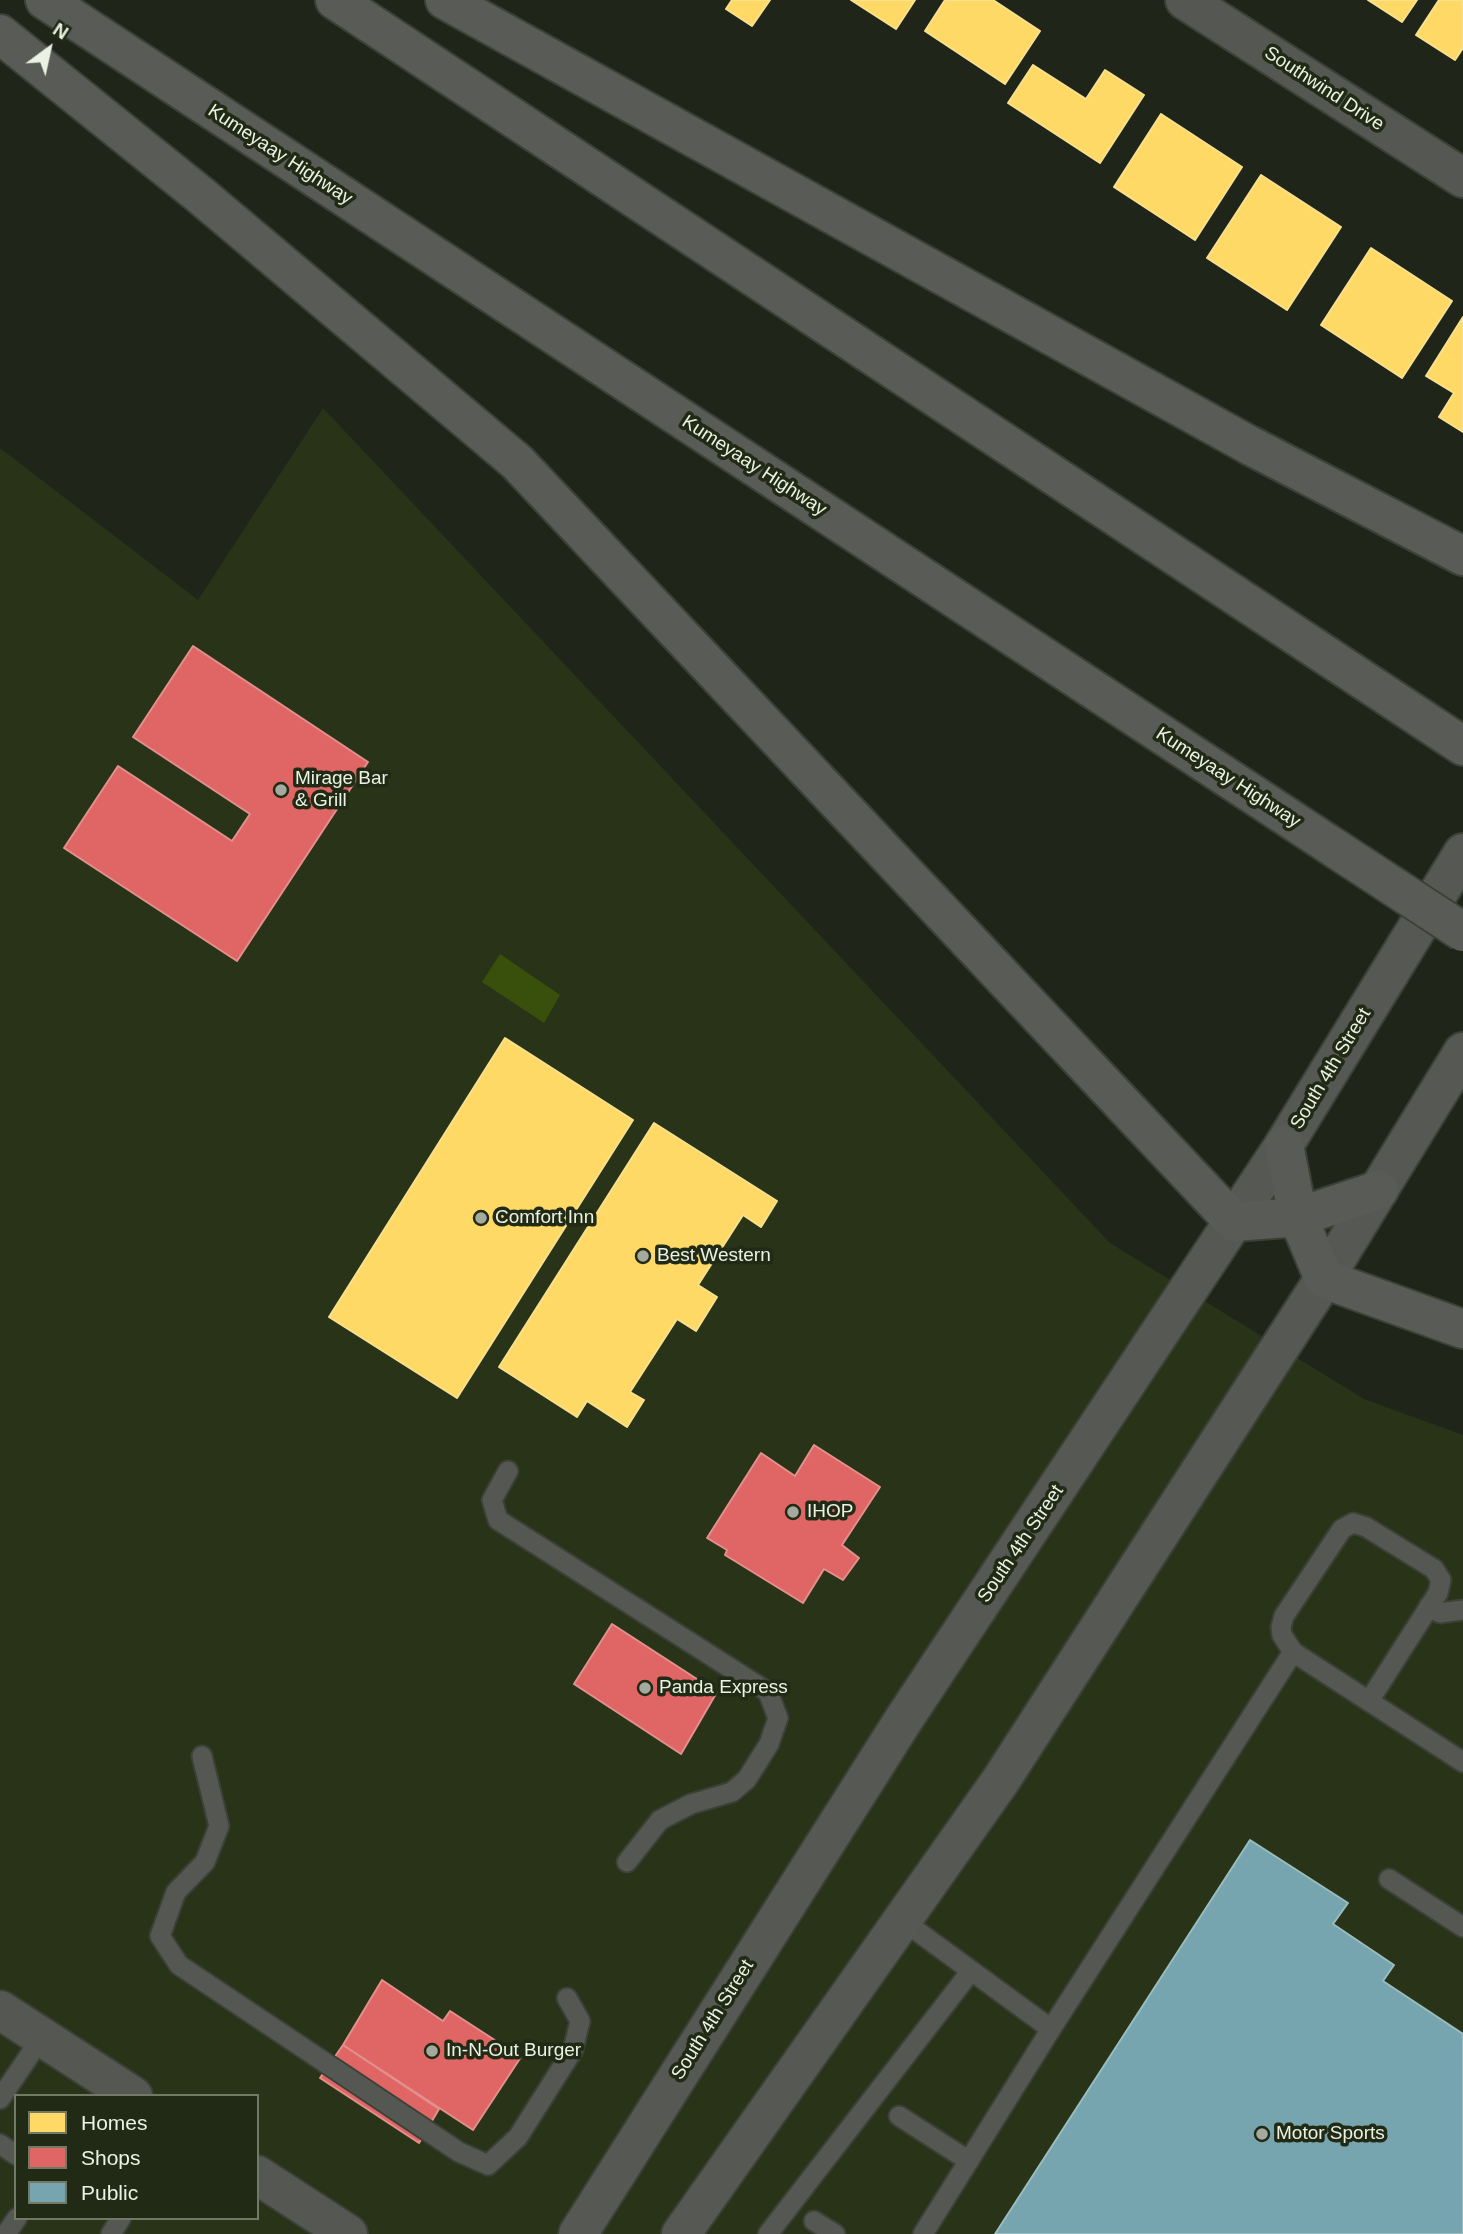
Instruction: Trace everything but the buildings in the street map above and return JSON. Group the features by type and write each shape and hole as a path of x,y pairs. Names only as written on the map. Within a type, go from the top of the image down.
{"highway":[{"name":"Kumeyaay Highway","path":"45,0 1463,932"},
{"path":"335,0 1463,747"},
{"path":"445,0 1249,445 1463,556"},
{"path":"0,34 199,194 517,462 1234,1222 1298,1217 1379,1190"},
{"path":"1284,1145 1298,1217 1324,1279 1463,1329"}],"main road":[{"name":"South 4th Street","path":"578,2234 904,1719 1284,1145 1463,853"},
{"path":"681,2234 1001,1780 1324,1279 1463,1052"}],"street":[{"name":"Southwind Drive","path":"1185,0 1463,178"},
{"path":"0,2010 116,2091"},
{"path":"259,2176 348,2234"}],"lane":[{"path":"508,1471 492,1500 498,1520 768,1692 778,1718 769,1744 747,1779 732,1792 691,1804 660,1820 627,1862"},
{"path":"1369,1700 1438,1593 1441,1580 1434,1569 1367,1527 1353,1523 1342,1529 1284,1616 1282,1635 1293,1652 1463,1762"},
{"path":"1429,1606 1440,1613 1463,1610"},
{"path":"923,2234 1293,1652"},
{"path":"202,1756 219,1826 205,1862 176,1892 160,1936 179,1965 459,2152 488,2165 518,2137 573,2050 580,2021 566,1998"},
{"path":"1389,1879 1463,1927"},
{"path":"902,1920 1051,2029"},
{"path":"768,2234 971,1971"},
{"path":"0,2099 42,2037"},
{"path":"899,2116 970,2161"},
{"path":"814,2221 835,2234"}],"shaded area":[{"path":"323,408 1110,1243 1364,1399 1463,1435 1463,2234 0,2234 0,448 198,600"},
{"path":"500,954 560,995 544,1023 482,982"}],"place":[{"name":"Mirage Bar & Grill","path":"281,790"},
{"name":"Comfort Inn","path":"481,1218"},
{"name":"Best Western","path":"643,1256"},
{"name":"IHOP","path":"793,1512"},
{"name":"Panda Express","path":"645,1688"},
{"name":"In-N-Out Burger","path":"432,2051"},
{"name":"Motor Sports","path":"1262,2134"}]}
